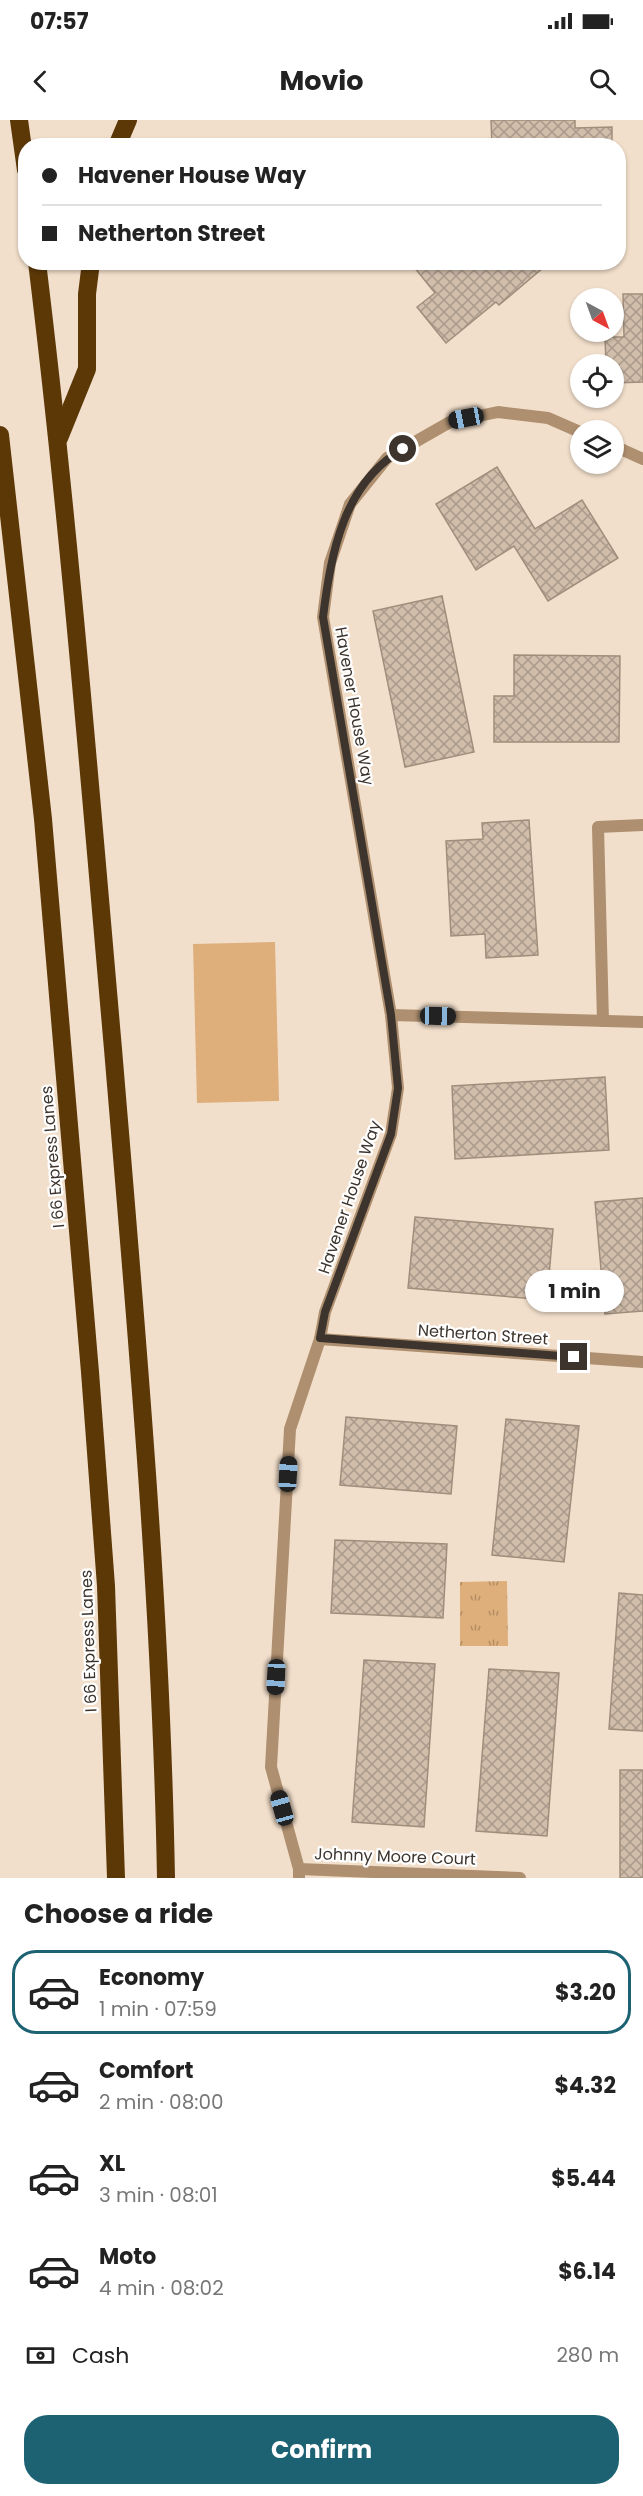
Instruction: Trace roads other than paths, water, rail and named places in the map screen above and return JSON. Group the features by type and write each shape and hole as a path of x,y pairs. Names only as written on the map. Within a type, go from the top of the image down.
{"highway":[{"path":"19,120 22,138"},
{"path":"120,138 128,120"},
{"path":"38,270 58,440 129,1239 151,1518 164,1750 166,1878"},
{"path":"58,440 87,369 87,294 90,270"},
{"name":"I 66 Express Lanes","path":"0,435 43,819 89,1361 106,1586 116,1878"}],"street":[{"name":"Havener House Way","path":"299,1873 271,1767 290,1429 320,1338 325,1312 391,1134 398,1088 391,1015 323,617 330,563 350,504 387,458 450,422 498,412 548,418 570,428"},
{"path":"624,451 643,459"},
{"path":"603,1021 598,827 643,825"},
{"path":"391,1015 643,1022"},
{"name":"Netherton Street","path":"320,1338 643,1362"},
{"name":"Johnny Moore Court","path":"299,1873 520,1878"}]}
